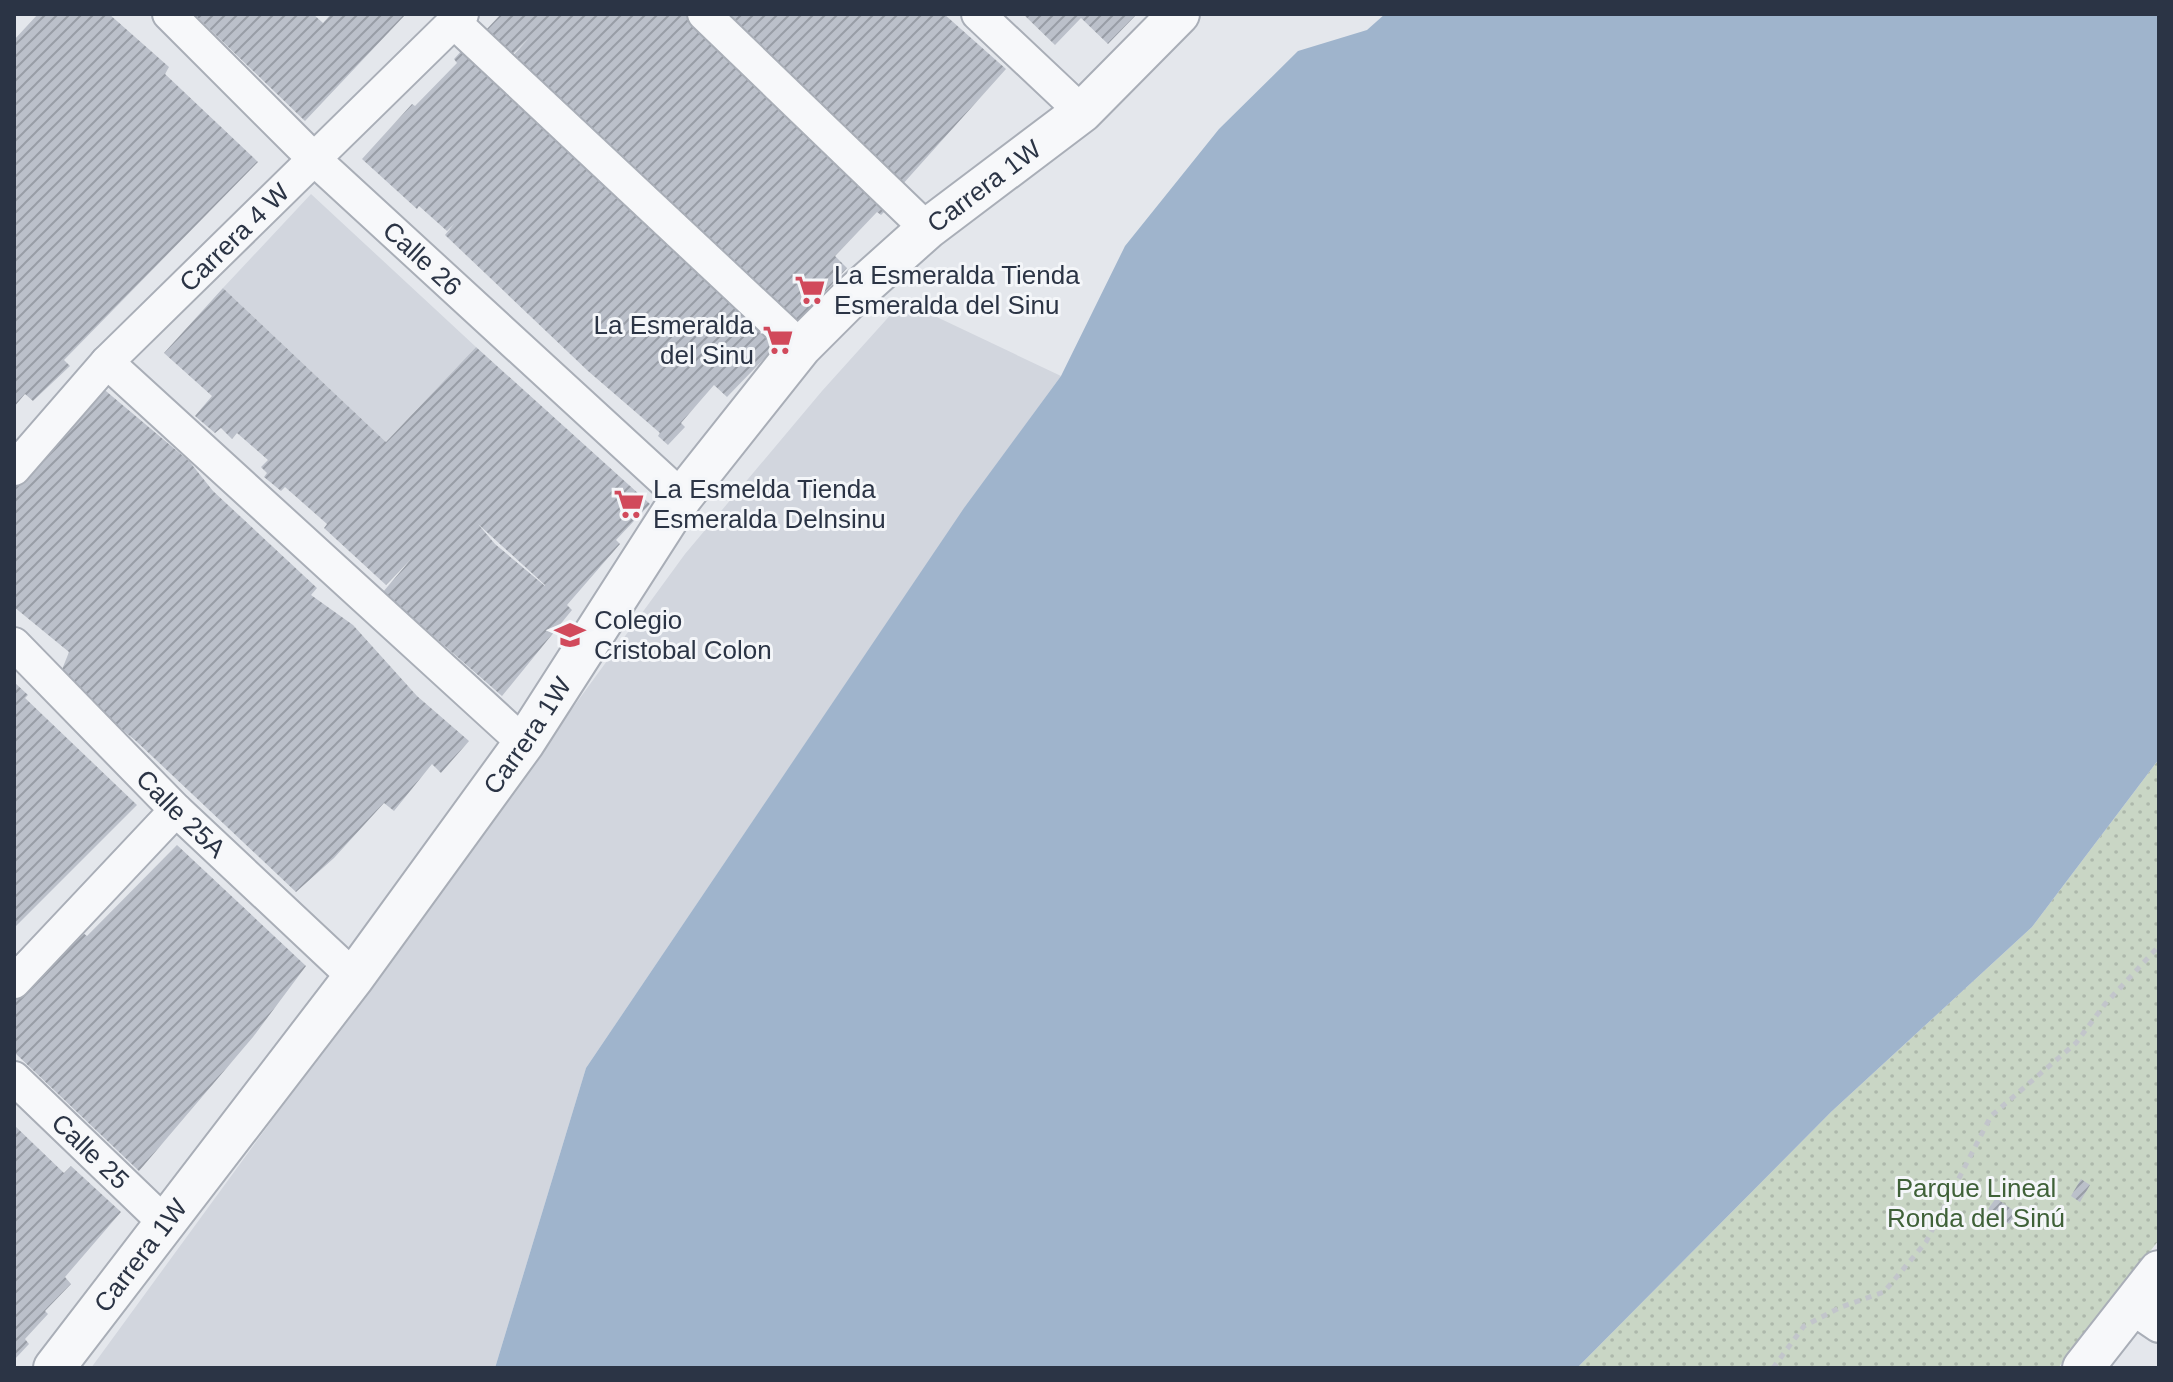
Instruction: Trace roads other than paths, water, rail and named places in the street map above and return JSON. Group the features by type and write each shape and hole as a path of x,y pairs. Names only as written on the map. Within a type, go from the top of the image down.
{"street":[{"name":"Calle 26","path":"169,14 313,158 682,497"},
{"path":"704,14 927,229"},
{"path":"978,14 1082,112"},
{"name":"Carrera 1W","path":"54,1368 354,977 524,743 682,497 801,347 927,229 1082,112 1179,14"},
{"name":"Carrera 4 W","path":"14,469 107,362 458,18"},
{"path":"458,18 801,347"},
{"path":"107,362 524,743"},
{"name":"Calle 25A","path":"14,644 176,810 354,977"},
{"path":"14,982 176,810"},
{"name":"Calle 25","path":"14,1078 165,1223"},
{"path":"2083,1368 2145,1316 2159,1271"}],"water":[{"path":"1385,14 2159,14 2159,759 2032,927 1831,1112 1577,1368 495,1368 586,1068 964,508 1061,376 1125,246 1219,129 1298,51 1367,30"}],"place":[{"name":"La Esmeralda Tienda Esmeralda del Sinu","path":"810,290"},
{"name":"La Esmeralda del Sinu","path":"778,340"},
{"name":"La Esmelda Tienda Esmeralda Delnsinu","path":"629,504"},
{"name":"Colegio Cristobal Colon","path":"570,635"}],"park label":[{"name":"Parque Lineal Ronda del Sinú","path":"1976,1203"}]}
